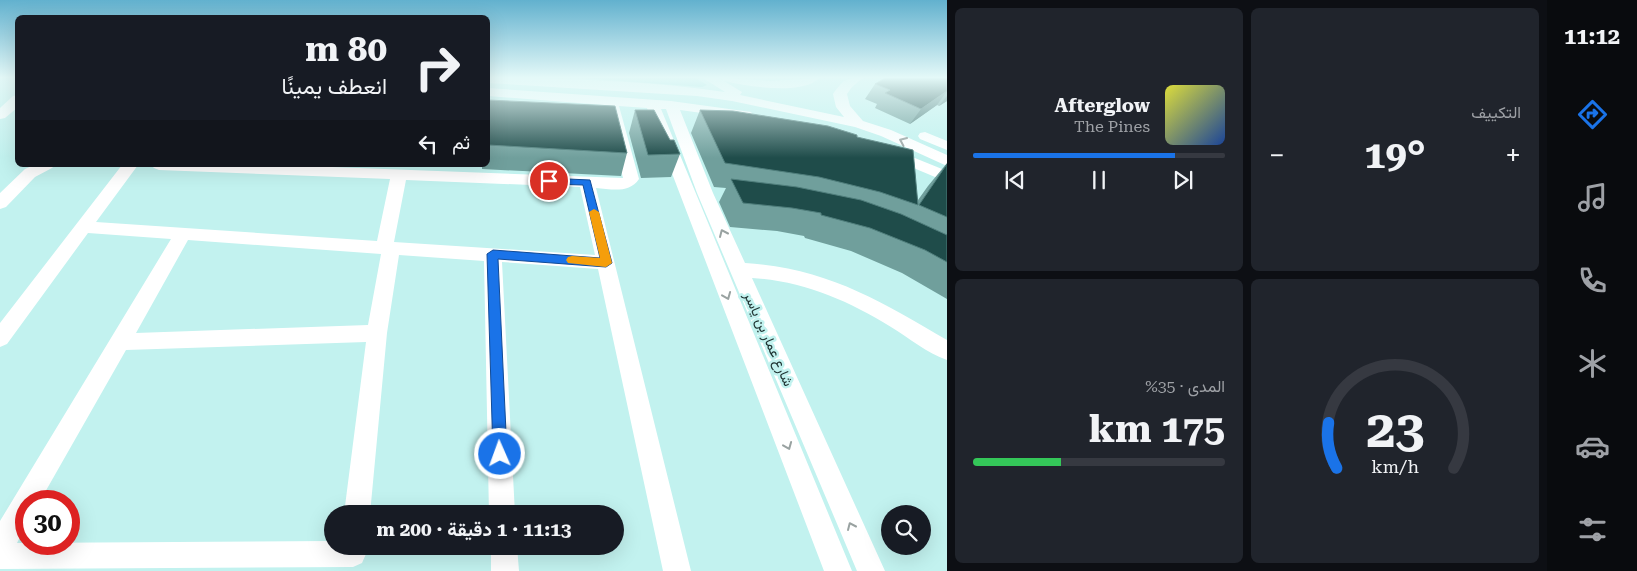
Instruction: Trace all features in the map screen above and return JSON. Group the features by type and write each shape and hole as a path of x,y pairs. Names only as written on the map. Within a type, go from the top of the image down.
{"street":[{"path":"0,115 12,105"},
{"path":"490,106 515,105"},
{"path":"574,105 613,107 661,105 734,113 789,124"},
{"name":"شارع عمار بن ياسر","path":"661,105 739,270 871,571"},
{"path":"767,105 858,124 886,133 947,161"},
{"path":"842,105 858,124"},
{"path":"243,167 394,171 622,184 631,179 613,107"},
{"path":"925,136 947,146"},
{"path":"880,150 947,177"},
{"path":"0,202 26,176 43,167"},
{"path":"0,338 129,167"},
{"path":"358,505 394,171"},
{"path":"587,182 677,571"},
{"name":"شارع عمار بن ياسر","path":"704,193 838,571"},
{"path":"84,227 606,263"},
{"path":"0,546 183,234"},
{"path":"493,254 502,505"},
{"path":"739,270 770,272 802,278 836,288 869,304 947,351"},
{"path":"119,342 377,333"},
{"path":"504,555 505,571"},
{"path":"0,556 352,557"}],"building":[{"path":"490,105 615,106 627,153 490,145"},
{"path":"911,105 927,105 921,109"},
{"path":"635,110 654,110 670,140 674,140 680,154 648,155"},
{"path":"700,110 733,111 828,126 857,135 857,137 913,150 918,205 880,192 819,177 725,163"},
{"path":"947,164 947,217 919,205"},
{"path":"731,179 797,187 861,200 901,214 947,235 947,262 925,250 870,228 821,215 821,213 743,203"}],"slow traffic":[{"path":"572,260 606,263 594,212"}],"route":[{"path":"500,454 493,254 606,263 587,182 549,181"}]}
